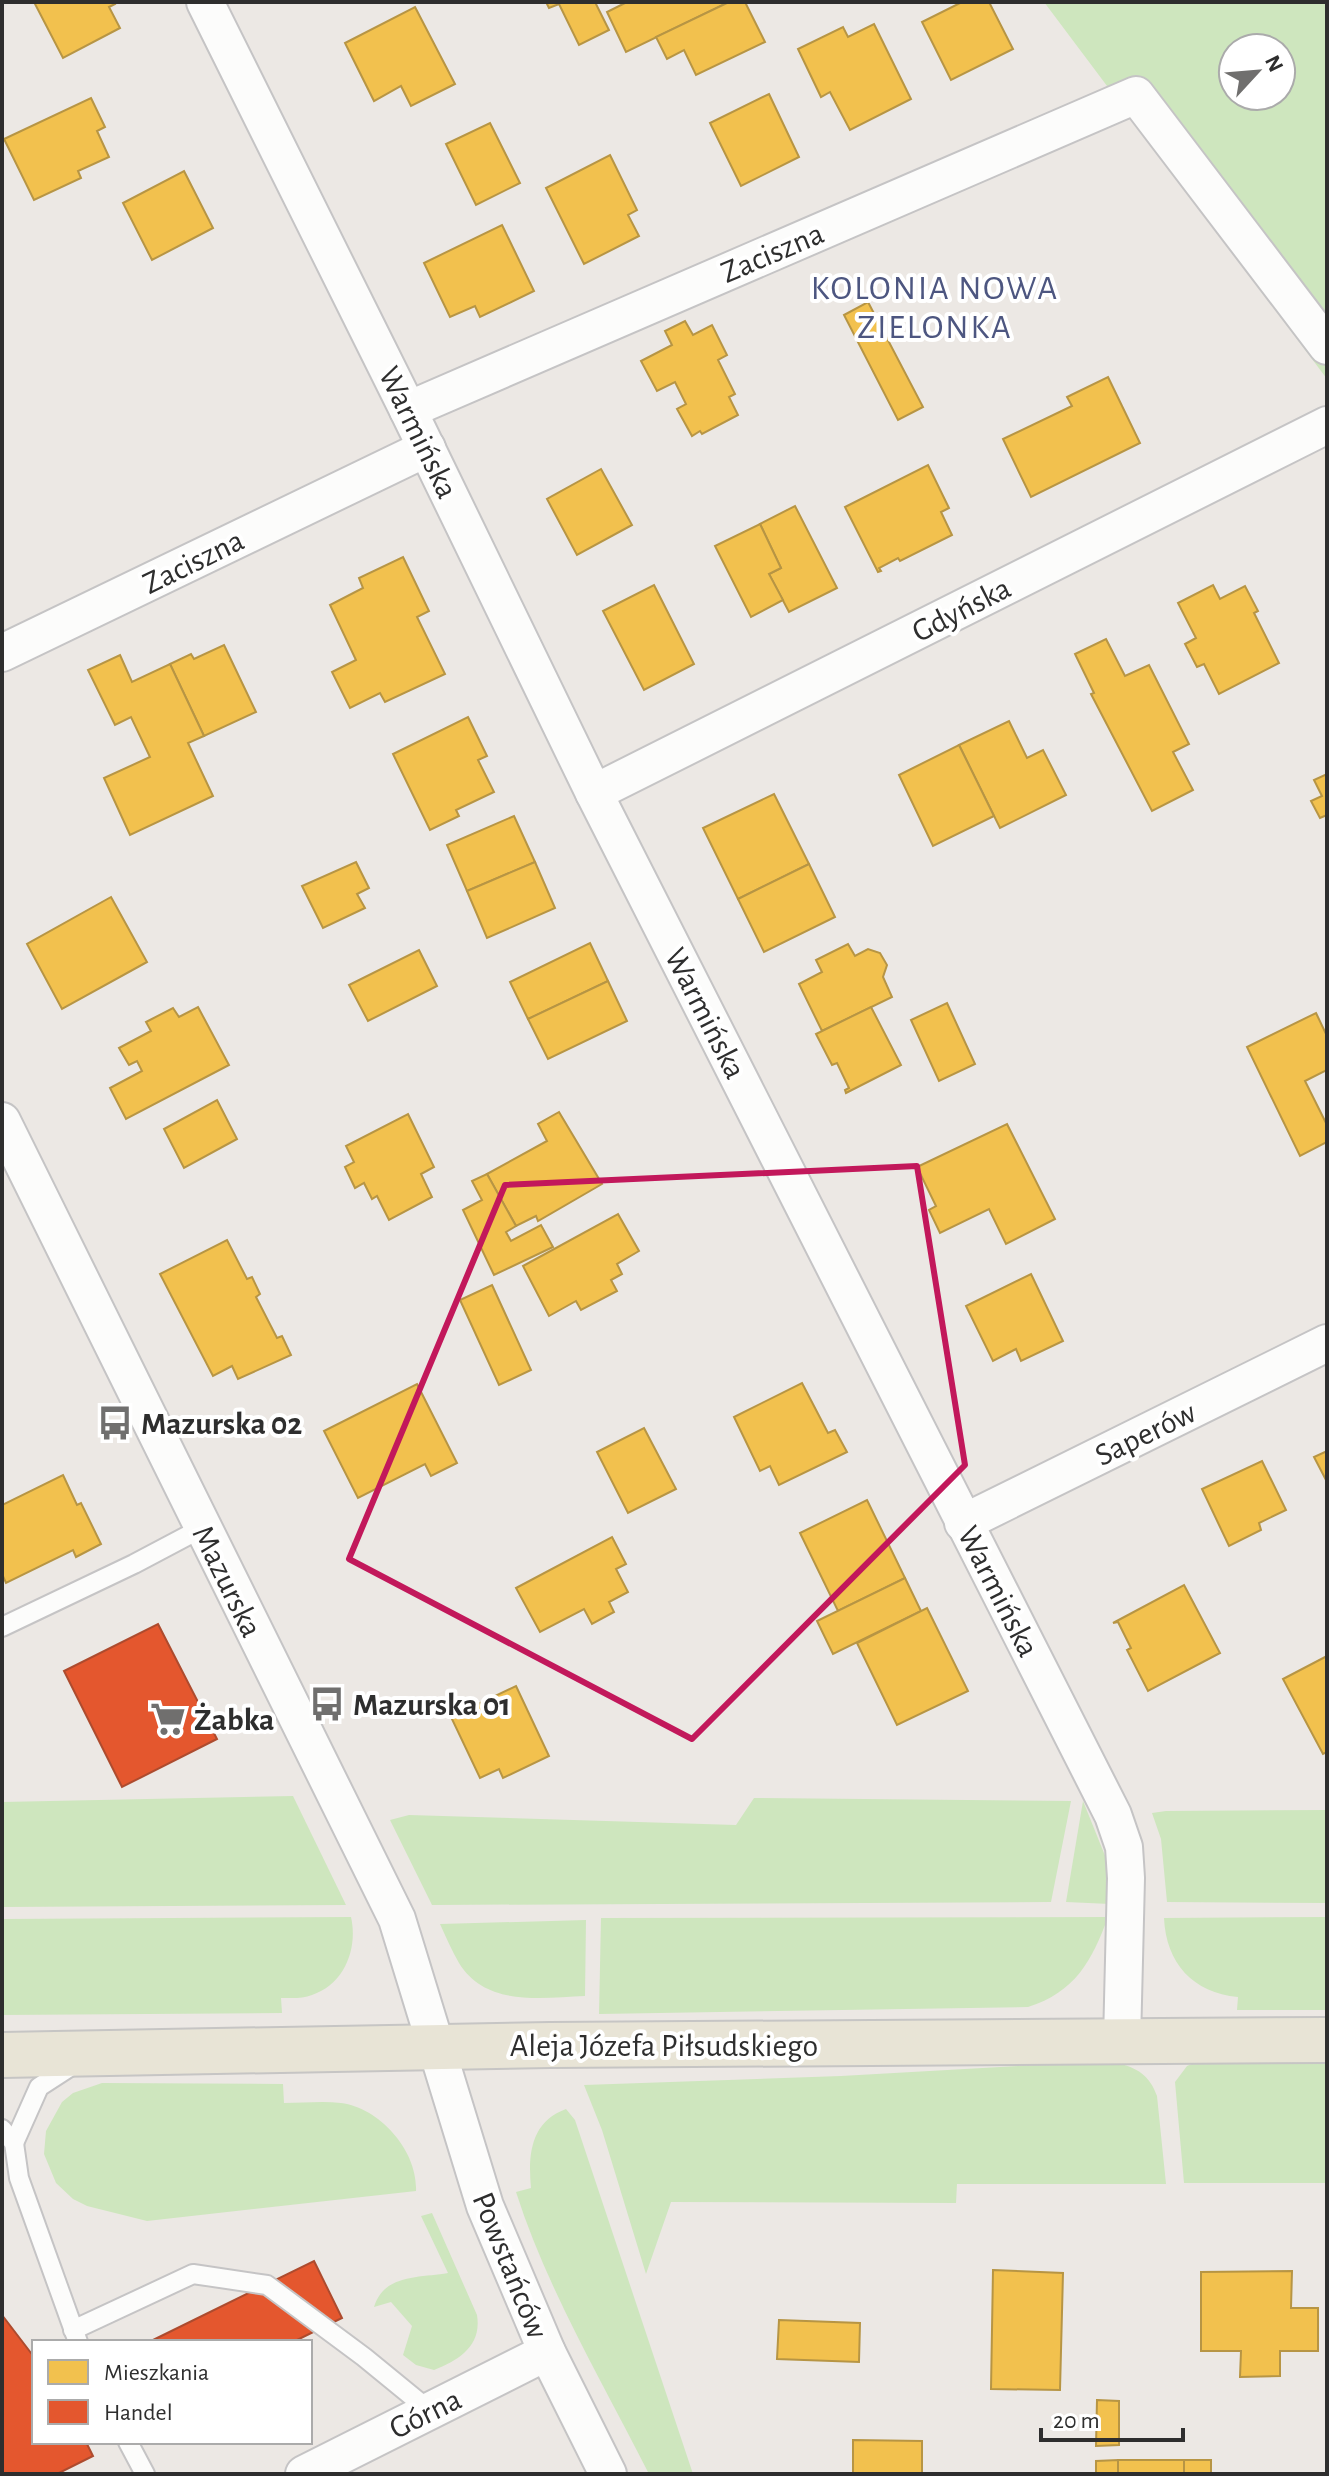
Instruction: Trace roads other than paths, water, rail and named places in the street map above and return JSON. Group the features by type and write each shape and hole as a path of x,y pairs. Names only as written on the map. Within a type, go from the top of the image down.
{"main road":[{"name":"Aleja Józefa Piłsudskiego","path":"2,2055 438,2047 1327,2040"}],"street":[{"name":"Warmińska","path":"205,2 594,793 1106,1801 1124,1847 1122,2042"},
{"name":"Zaciszna","path":"408,410 1136,95 1327,346"},
{"name":"Gdyńska","path":"594,793 1327,425"},
{"name":"Zaciszna","path":"2,653 427,448"},
{"name":"Mazurska","path":"2,1121 397,1919 438,2047"},
{"name":"Saperów","path":"963,1523 1327,1343"},
{"name":"Powstańców","path":"438,2047 485,2206 547,2352 608,2474"},
{"name":"Górna","path":"304,2474 547,2352"}],"lane":[{"path":"2,1627 202,1528"},
{"path":"90,2053 39,2087 8,2136 19,2178 76,2336 193,2274 267,2285 430,2411"},
{"path":"129,2444 145,2474"}],"place":[{"name":"Mazurska 02","path":"115,1423"},
{"name":"Mazurska 01","path":"327,1704"},
{"name":"Żabka","path":"168,1719"}],"district":[{"name":"KOLONIA NOWA ZIELONKA","path":"935,306"}]}
